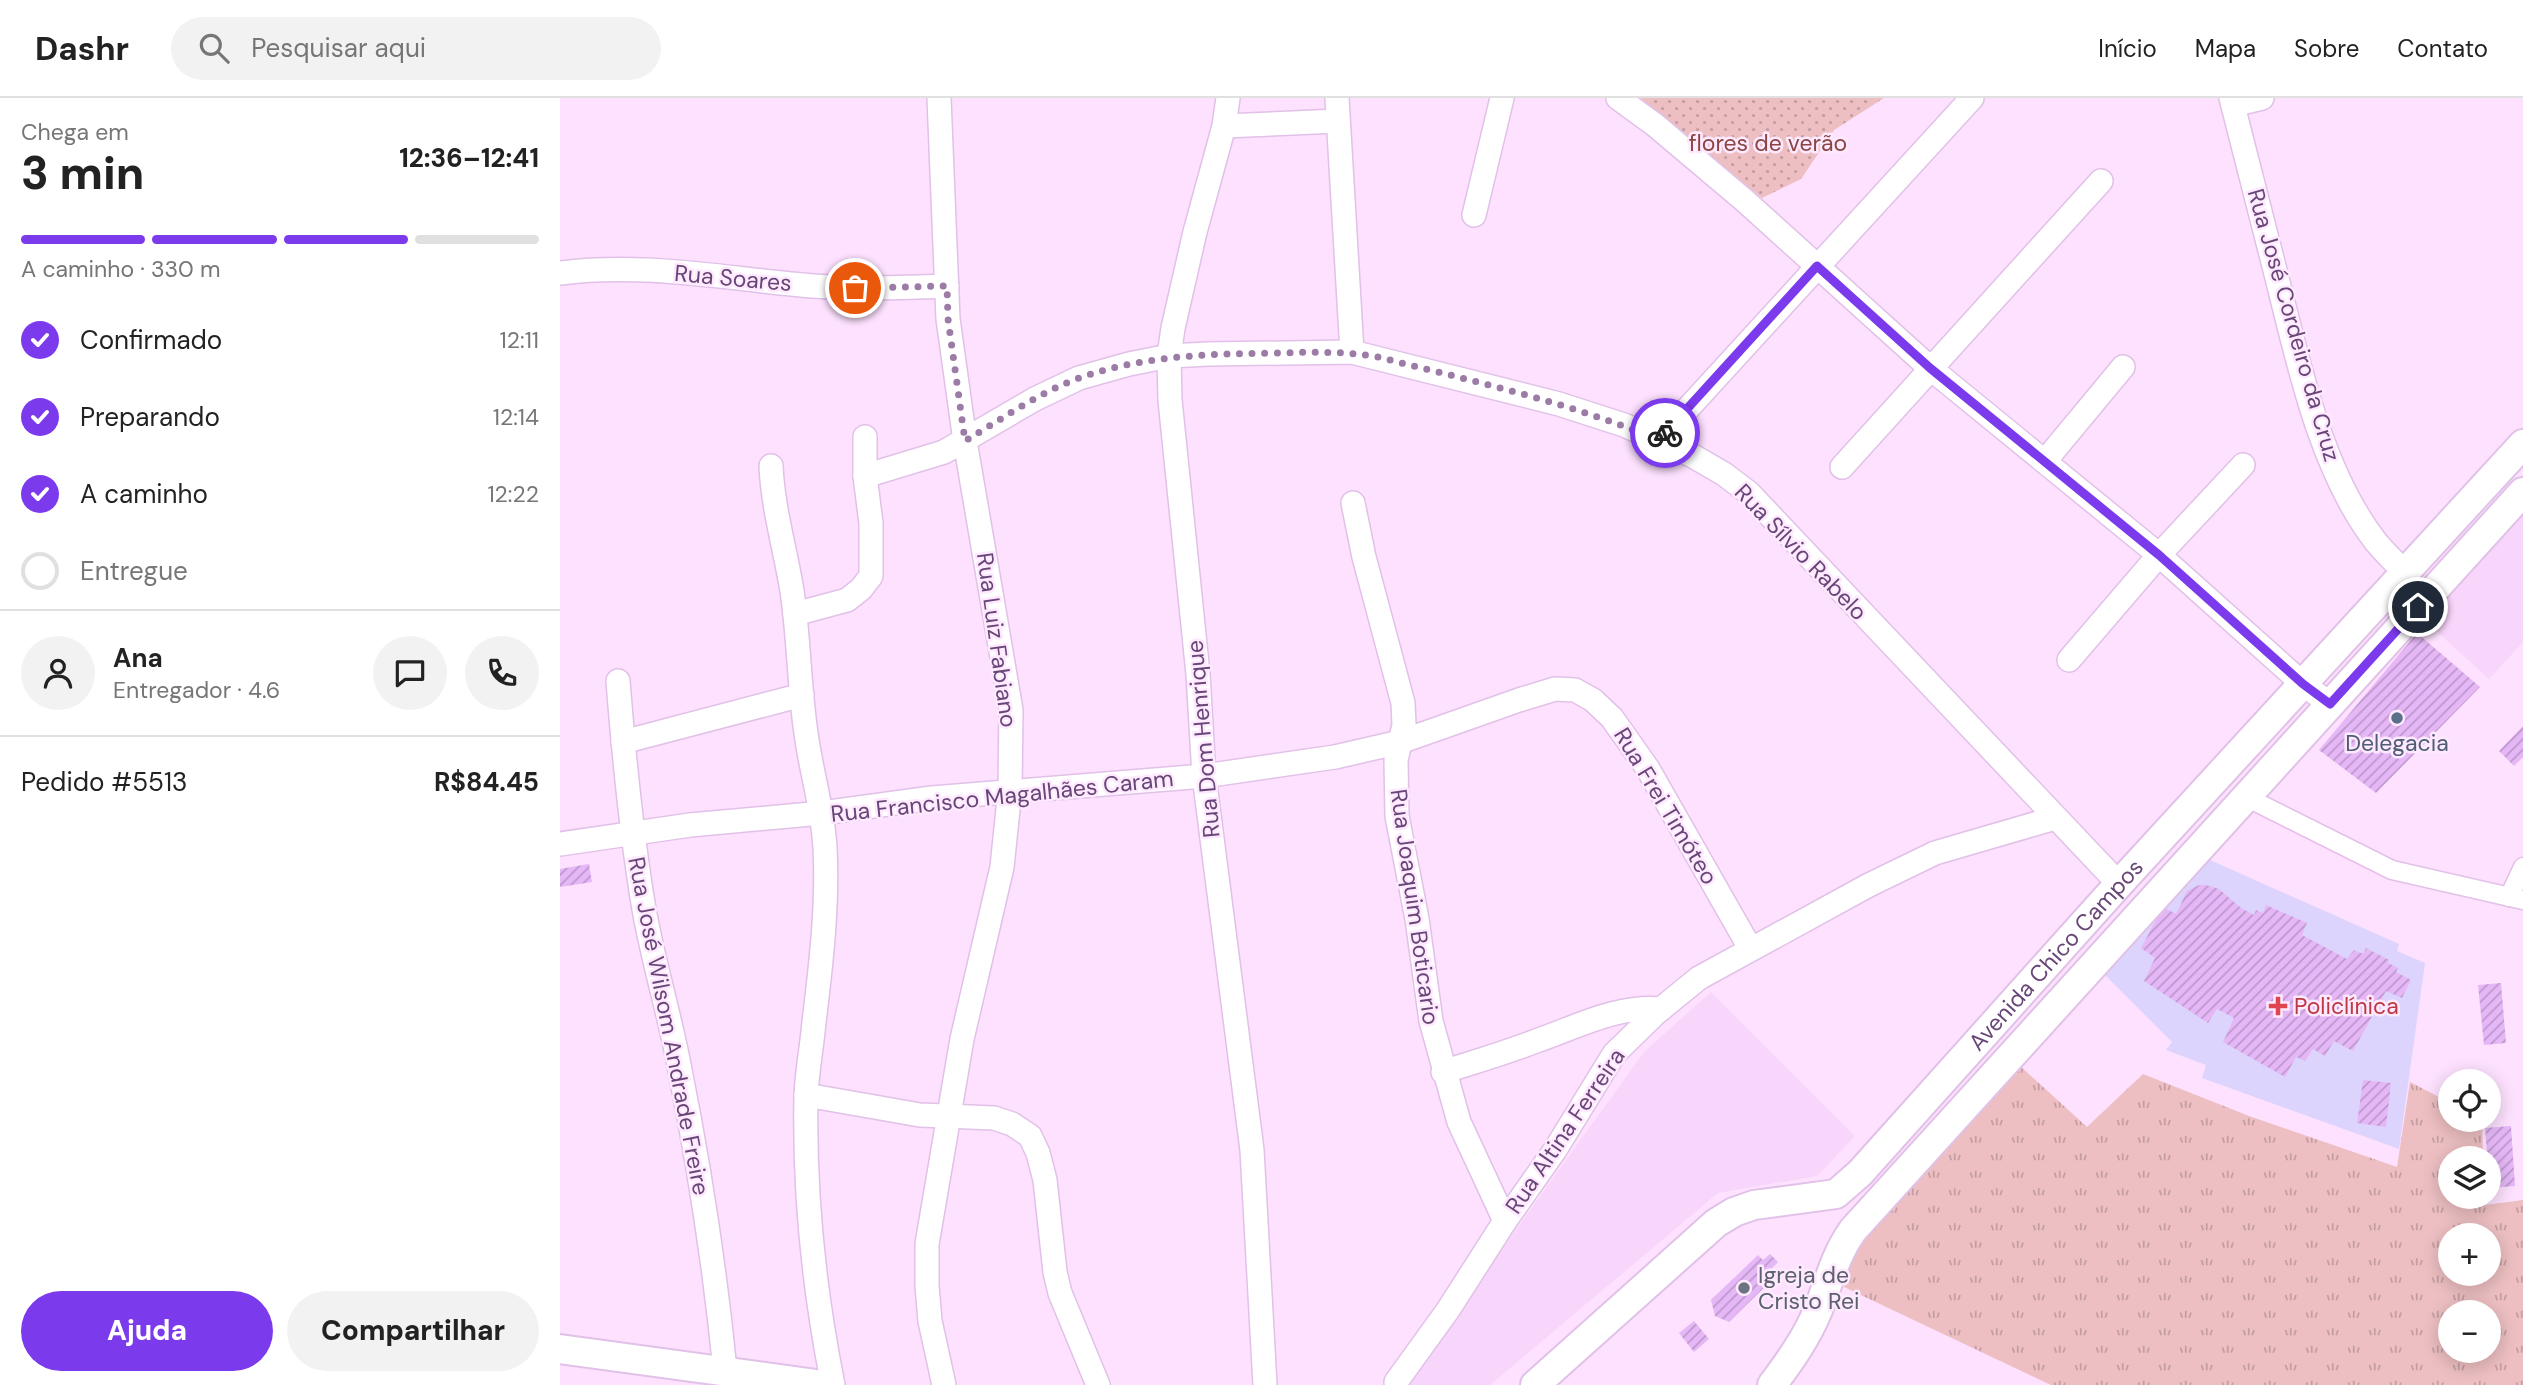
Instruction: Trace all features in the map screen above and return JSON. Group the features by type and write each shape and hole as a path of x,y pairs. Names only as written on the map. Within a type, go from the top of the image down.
{"street":[{"name":"Rua Luiz Fabiano","path":"939,98 948,319 965,441 1011,710 1010,790 1002,867 962,1039 927,1244 930,1321 944,1385"},
{"name":"Rua Dom Henrique","path":"1228,98 1224,126 1195,232 1173,328 1169,356 1170,400 1198,674 1204,776 1252,1150 1265,1385"},
{"path":"1474,215 1502,98"},
{"path":"1618,98 1655,125 1744,200 1930,368 2159,555 2303,684 2330,704"},
{"path":"1658,440 1972,98"},
{"path":"2232,102 2262,98"},
{"name":"Rua José Cordeiro da Cruz","path":"2232,102 2288,324 2332,462 2362,520 2376,541 2406,573"},
{"path":"865,476 944,452 1079,378 1129,364 1169,356 1352,352 1338,109 1224,126"},
{"path":"1842,467 2101,181"},
{"name":"Rua Soares","path":"560,273 612,270 657,272 876,289 947,286"},
{"name":"Rua Sílvio Rabelo","path":"1352,352 1559,404 1624,425 1724,474 1749,493 2119,884"},
{"path":"2045,461 2123,367"},
{"path":"795,614 847,600 861,589 871,576 871,523 865,476 865,437"},
{"name":"Avenida Chico Campos","path":"1535,1385 1716,1223 1734,1212 1754,1205 1836,1194 1845,1187 2523,444"},
{"path":"2068,660 2159,555 2244,465"},
{"path":"771,466 776,515 795,614 806,733 822,813 825,849 818,986 806,1095 814,1262 820,1318 833,1385"},
{"name":"Avenida Chico Campos","path":"1773,1385 1796,1354 1817,1312 1840,1248 1853,1230 2523,492"},
{"name":"Rua Joaquim Boticario","path":"1353,503 1364,557 1403,703 1404,725 1396,760 1399,827 1417,919 1431,1021 1459,1122 1505,1221"},
{"name":"Rua José Wilsom Andrade Freire","path":"618,681 633,835 645,911 679,1063 695,1150 725,1370"},
{"name":"Rua Frei Timóteo","path":"1520,699 1555,690 1575,690 1593,699 1612,719 1648,769 1750,948"},
{"path":"623,742 802,695"},
{"name":"Rua Francisco Magalhães Caram","path":"560,844 690,825 822,813 1010,790 1204,776 1335,757 1400,742 1520,699"},
{"path":"2246,797 2392,870 2516,899 2523,867"},
{"name":"Rua Altina Ferreira","path":"1396,1382 1448,1310 1555,1150 1615,1054 1661,1009 1699,978 1750,948 1935,853 2056,818"},
{"path":"1443,1072 1499,1055 1612,1013 1637,1008 1661,1009"},
{"path":"2000,1016 2026,1039"},
{"path":"806,1095 920,1115 994,1118 1013,1124 1030,1136 1045,1180 1055,1272 1060,1293 1098,1385"},
{"path":"560,1349 824,1385"}],"shaded area":[{"path":"2523,502 2523,642 2489,679 2419,615"},
{"name":"Policlínica","path":"2210,860 2399,944 2397,951 2425,963 2399,1149 2202,1078 2206,1065 2166,1050 2172,1042 2101,971"},
{"path":"1711,992 1855,1136 1817,1176 1718,1193 1490,1385 1404,1385 1644,1052"}],"green space":[{"name":"flores de verão","path":"1640,98 1884,98 1834,130 1801,179 1762,198"},
{"path":"2019,1065 2087,1127 2143,1074 2249,1116 2397,1167 2410,1082 2438,1096 2438,1132 2482,1132 2483,1146 2438,1146 2438,1209 2501,1209 2501,1203 2523,1200 2523,1385 2051,1385 1844,1287 1854,1246"}],"building":[{"name":"Delegacia","path":"2417,633 2480,687 2376,793 2319,750"},
{"path":"2523,726 2523,757 2514,766 2499,751"},
{"path":"589,864 592,882 560,887 560,869"},
{"path":"2199,885 2219,889 2241,908 2254,915 2256,910 2263,913 2266,905 2307,923 2302,935 2347,959 2354,950 2363,954 2366,948 2389,960 2388,963 2398,968 2396,972 2411,980 2402,998 2386,991 2353,1051 2334,1041 2325,1056 2313,1049 2305,1061 2296,1057 2285,1077 2223,1042 2234,1018 2217,1009 2208,1023 2144,981 2155,958 2141,948 2163,907 2176,914 2187,891"},
{"path":"2501,983 2506,1043 2484,1045 2478,985"},
{"path":"2363,1080 2391,1083 2386,1127 2357,1123"},
{"path":"2511,1126 2515,1186 2501,1187 2501,1146 2486,1146 2485,1132 2501,1132 2501,1127"},
{"name":"Igreja de Cristo Rei","path":"1770,1254 1778,1262 1771,1269 1777,1275 1729,1322 1715,1316 1711,1300 1758,1255 1763,1260"},
{"path":"1694,1321 1709,1339 1694,1352 1679,1333"}],"way so far":[{"path":"855,288 947,286 948,319 965,441 1079,378 1129,364 1169,356 1352,352 1559,404 1624,425 1658,440 1665,433"}],"place":[{"name":"Delegacia","path":"2397,718"},
{"name":"Policlínica","path":"2278,1006"},
{"name":"Igreja de Cristo Rei","path":"1744,1288"}],"route":[{"path":"1665,433 1817,266 1930,368 2159,555 2303,684 2330,704 2418,607"}]}
